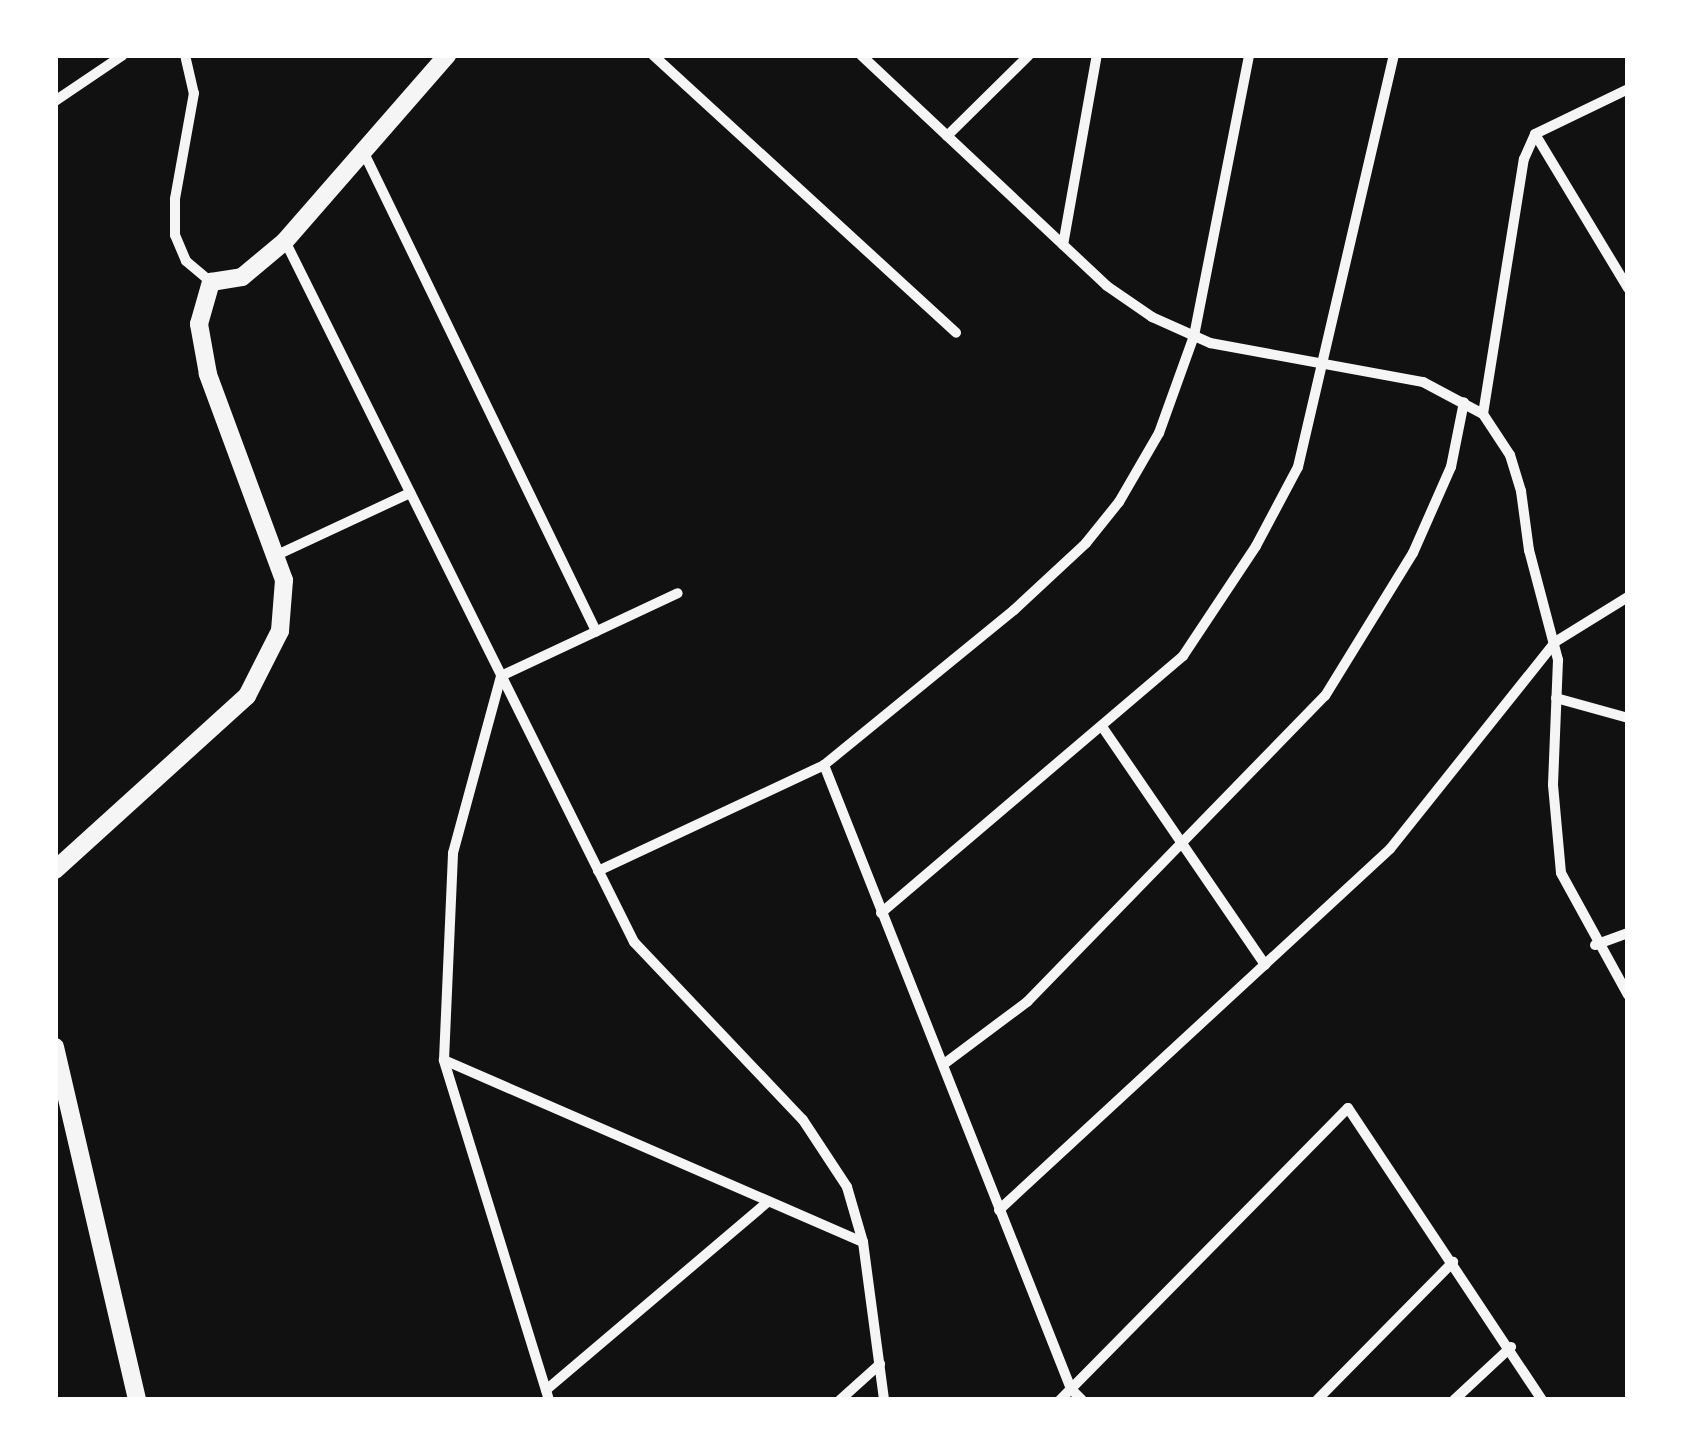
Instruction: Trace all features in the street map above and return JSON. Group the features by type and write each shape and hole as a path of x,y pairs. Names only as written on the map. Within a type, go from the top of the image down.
{"street":[{"path":"55,101 123,55"},
{"path":"185,55 194,93 175,198 175,235 186,261 211,282 242,277 285,241 447,55"},
{"path":"653,55 956,333"},
{"path":"862,55 1122,296 1194,336 1326,366 1424,382 1483,414 1510,455 1555,642 1553,785 1561,873 1595,945 1628,995"},
{"path":"947,136 1029,55"},
{"path":"1063,245 1097,55"},
{"path":"598,871 824,765 1086,543 1120,502 1158,433 1194,336 1249,55"},
{"path":"881,913 1104,728 1183,656 1256,546 1298,467 1326,366 1394,55"},
{"path":"1483,414 1524,159 1535,134 1628,89"},
{"path":"1535,134 1628,288"},
{"path":"363,151 596,632"},
{"path":"285,241 634,942 803,1120 847,1187 863,1242 884,1400"},
{"path":"55,870 248,696 280,630 284,580 277,555 208,374 199,324 211,282"},
{"path":"944,1064 1027,1002 1184,846 1325,696 1413,554 1451,467 1464,402"},
{"path":"277,555 410,492"},
{"path":"501,676 678,593"},
{"path":"999,1210 1390,849 1555,642 1628,597"},
{"path":"501,676 454,853 444,1060 548,1395 768,1202"},
{"path":"1556,698 1628,718"},
{"path":"1104,728 1265,965"},
{"path":"824,765 1071,1389 1082,1400"},
{"path":"1595,945 1628,933"},
{"path":"56,1053 137,1400"},
{"path":"444,1060 863,1242"},
{"path":"1060,1400 1348,1108 1511,1347 1542,1400"},
{"path":"1317,1400 1453,1262"},
{"path":"1454,1400 1511,1347"},
{"path":"840,1400 880,1364"}]}
